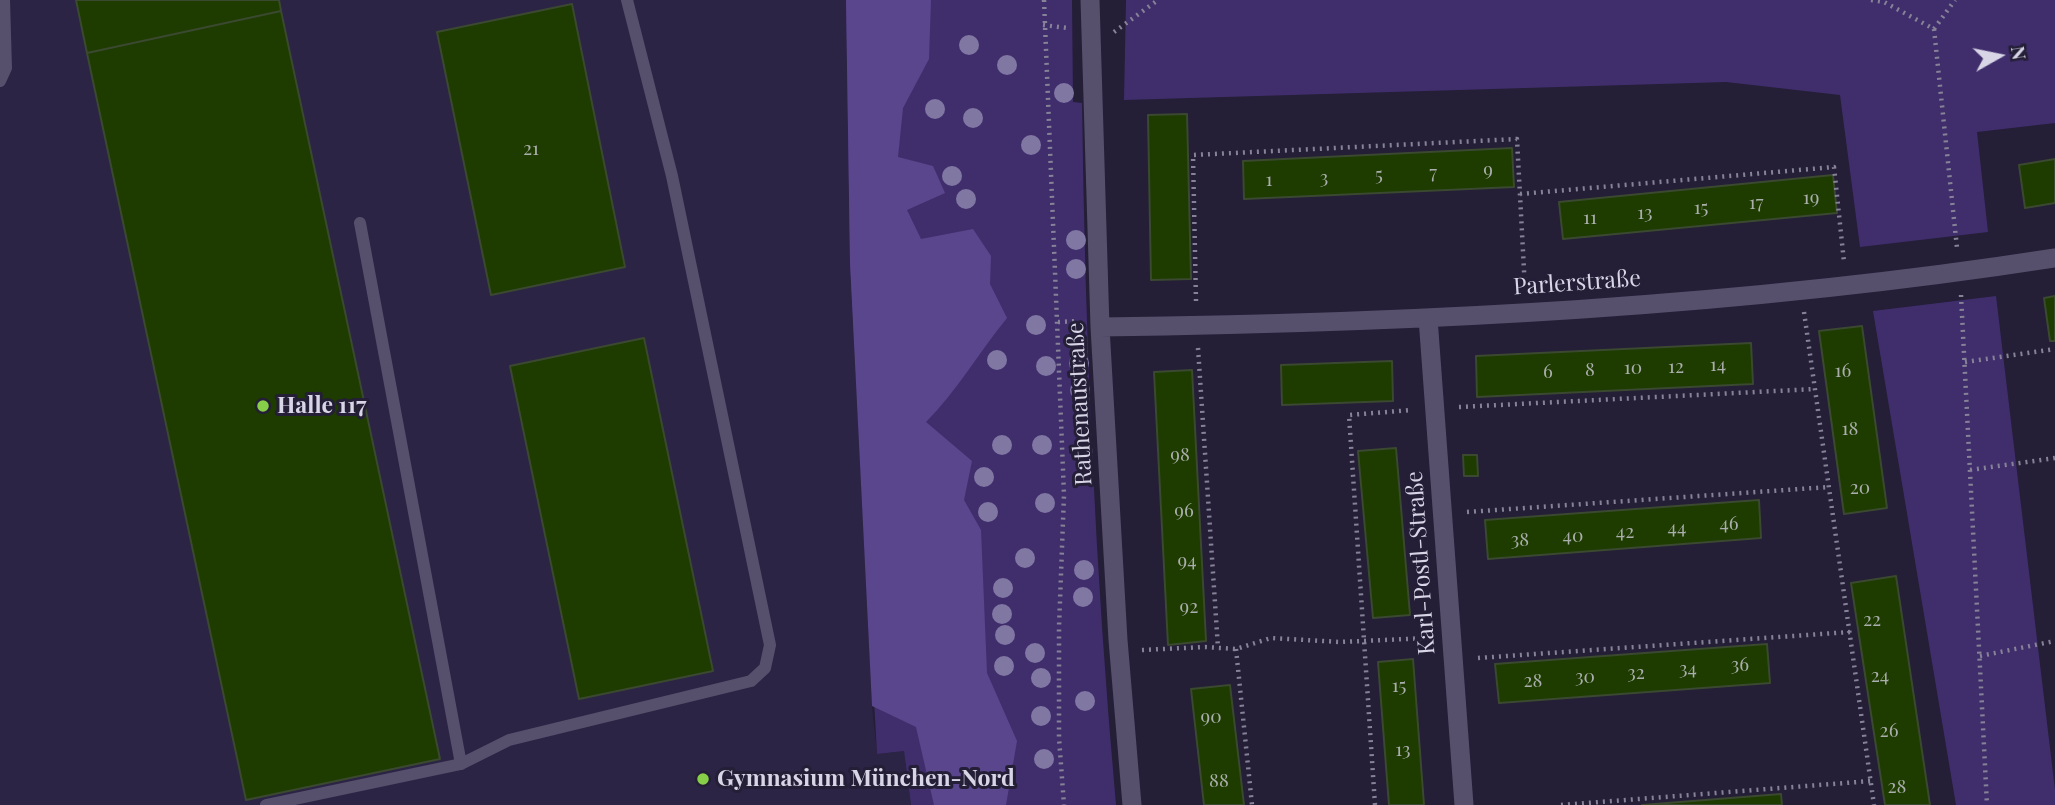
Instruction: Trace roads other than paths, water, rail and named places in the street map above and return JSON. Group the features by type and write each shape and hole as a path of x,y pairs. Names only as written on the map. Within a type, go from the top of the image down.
{"street":[{"name":"Rathenaustraße","path":"1090,0 1100,327 1132,805"},
{"name":"Parlerstraße","path":"1100,327 1428,318 1526,311 1801,290 1960,273 2055,258"},
{"name":"Karl-Postl-Straße","path":"1428,318 1464,805"}],"lane":[{"path":"0,81 6,68 4,0"},
{"path":"266,805 461,764 509,740 751,681 765,668 770,645 672,176 627,0"},
{"path":"360,223 461,764"}],"place":[{"name":"Halle 117","path":"263,406"},
{"name":"Gymnasium München-Nord","path":"703,779"}]}
